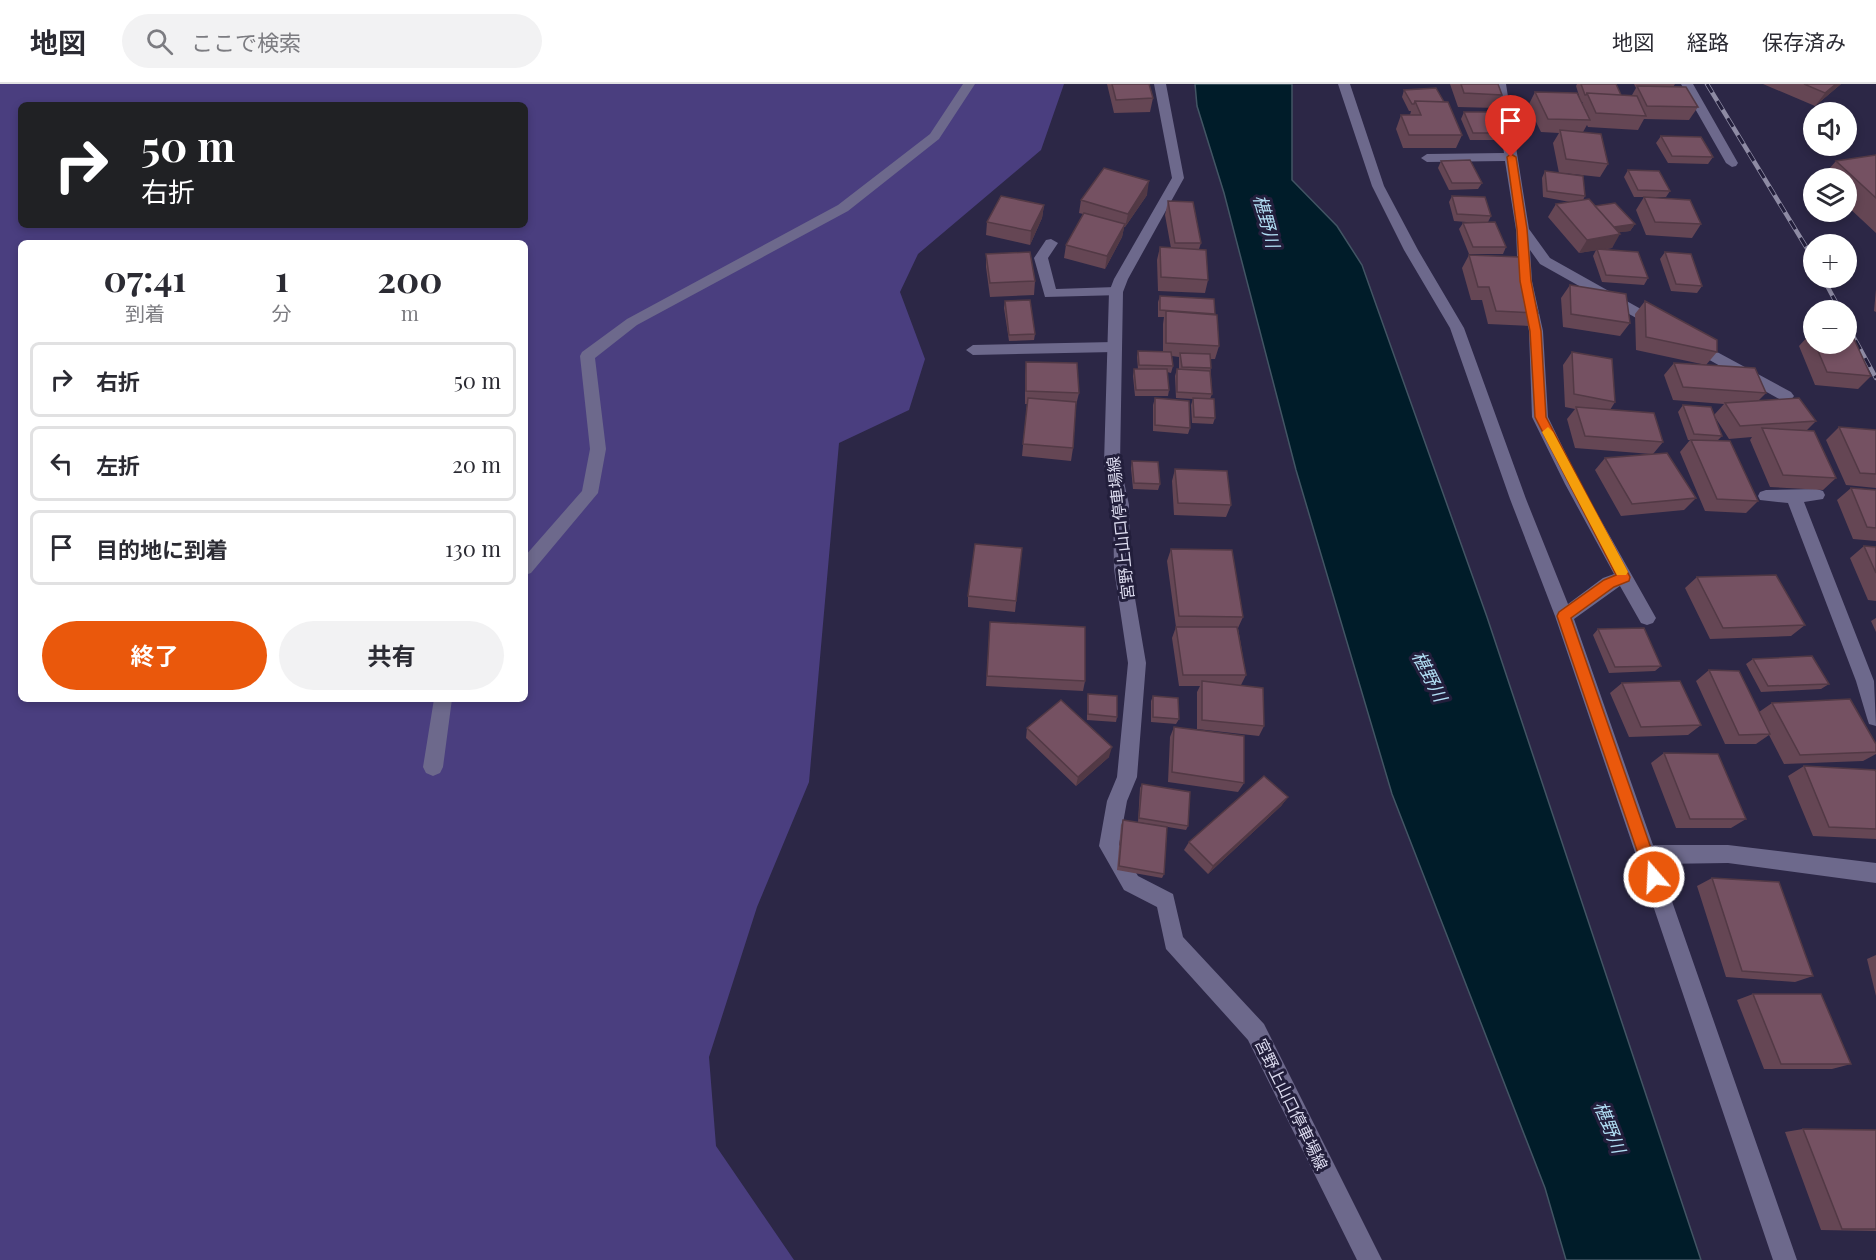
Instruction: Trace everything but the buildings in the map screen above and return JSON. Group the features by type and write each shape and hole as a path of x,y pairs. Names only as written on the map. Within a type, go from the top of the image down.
{"street":[{"path":"528,565 590,493 598,449 586,356 632,322 843,208 935,136 969,84"},
{"name":"宮野上山口停車場線","path":"1160,84 1178,178 1121,279 1116,292 1112,463 1121,505 1122,569 1137,663 1127,777 1117,801 1109,846 1131,883 1166,901 1173,942 1256,1032 1370,1260"},
{"path":"1344,84 1378,186 1411,250 1457,328 1518,499 1564,616 1785,1260"},
{"path":"1500,84 1522,229 1526,281 1536,331 1540,417 1647,618"},
{"path":"1687,84 1732,163"},
{"path":"1427,159 1511,157"},
{"path":"1522,229 1545,261 1786,396"},
{"path":"1051,243 1041,258 1050,294 1116,292"},
{"path":"1023,256 1041,258"},
{"path":"973,350 1114,347"},
{"path":"1766,496 1817,495"},
{"path":"1794,497 1870,682 1876,718"},
{"path":"1564,616 1609,584 1624,577"},
{"path":"433,767 443,702"},
{"path":"1646,855 1728,854 1876,873"}],"shaded area":[{"path":"0,84 1064,84 1041,150 918,254 900,292 925,359 909,410 839,443 809,782 757,907 709,1057 716,1146 794,1260 0,1260"}],"water":[{"name":"椹野川","path":"1195,84 1292,84 1292,180 1337,226 1362,265 1487,617 1701,1260 1566,1260 1545,1188 1392,794 1296,470 1224,193 1197,106"}],"railway":[{"path":"1707,84 1803,242"},
{"path":"1828,288 1835,300"},
{"path":"1857,343 1876,378"}],"slow traffic":[{"path":"1548,432 1573,484 1621,572"}],"route":[{"path":"1511,157 1522,229 1526,281 1536,331 1540,417 1573,484 1624,577 1609,584 1564,616 1654,877"}]}
